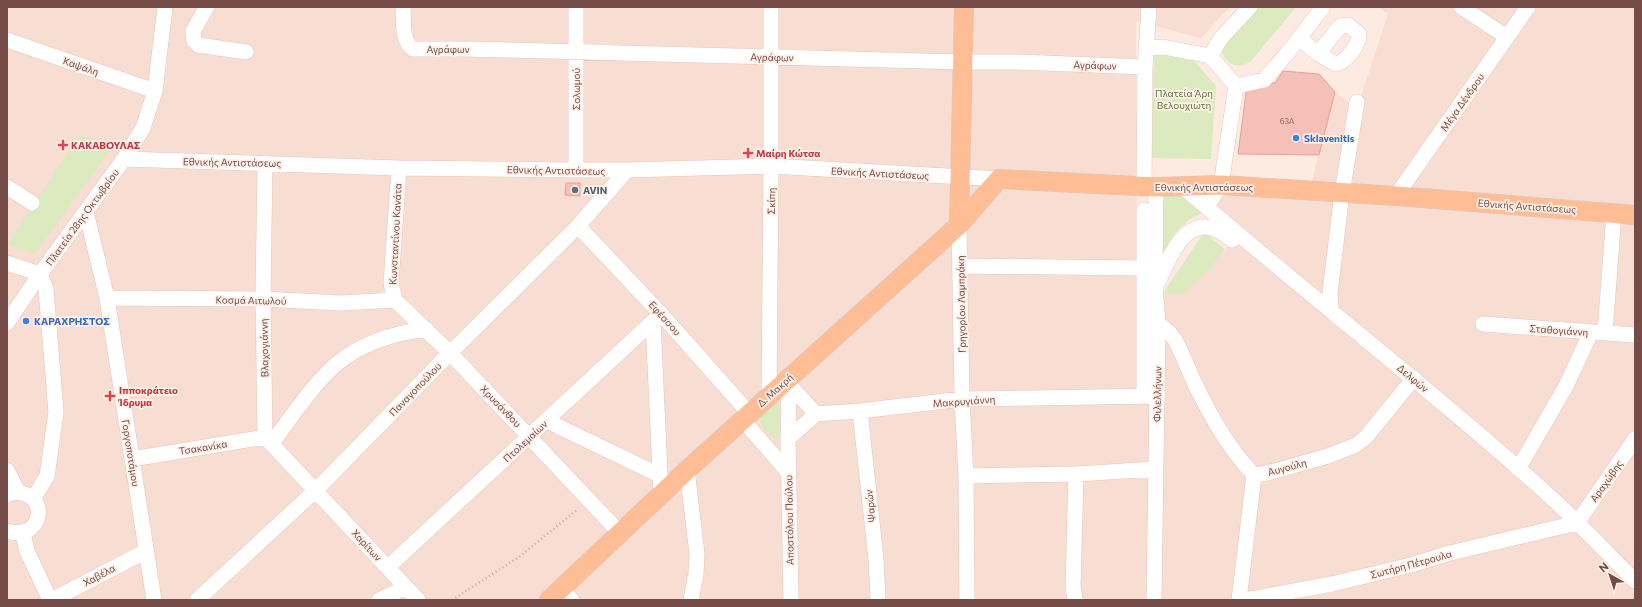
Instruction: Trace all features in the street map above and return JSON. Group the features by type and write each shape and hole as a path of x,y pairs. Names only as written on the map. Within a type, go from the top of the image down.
{"main road":[{"name":"Γρηγορίου Λαμπράκη","path":"959,225 964,7"},
{"name":"Εθνικής Αντιστάσεως","path":"999,180 1150,187 1221,185 1396,196 1635,214"},
{"name":"Δ. Μακρή","path":"561,596 620,533 661,494 769,395 787,383 959,225 999,180"}],"street":[{"name":"Πλατεία 28ης Οκτωβρίου","path":"7,323 40,274 124,159 143,128 155,91 165,7"},
{"path":"207,7 193,31 194,41 198,45 246,52"},
{"name":"Αγράφων","path":"403,7 406,43 412,49 1018,62 1144,67"},
{"name":"Σολωμού","path":"576,7 576,170"},
{"name":"Σκίπη","path":"769,395 771,7"},
{"name":"Φιλελλήνων","path":"1149,7 1147,48 1144,67 1158,322 1151,396 1156,469 1154,600"},
{"path":"1210,56 1221,38 1250,7"},
{"path":"1236,86 1264,80 1324,7"},
{"path":"1461,7 1507,37"},
{"name":"Μέγα Δένδρου","path":"1396,196 1528,7"},
{"path":"1299,38 1318,54"},
{"name":"Καψάλη","path":"7,40 155,91"},
{"path":"1147,48 1162,47 1210,56 1236,86 1221,185 1206,207"},
{"path":"1331,310 1330,293 1342,193 1357,102"},
{"name":"Εθνικής Αντιστάσεως","path":"124,159 399,168 576,170 771,166 999,180"},
{"name":"Βλαχογιάννη","path":"265,163 263,299 268,441"},
{"name":"Κωνσταντίνου Κανάτα","path":"396,300 391,283 399,168"},
{"name":"Παναγοπούλου","path":"197,600 316,490 450,353 578,226 627,170"},
{"name":"Δελφών","path":"1182,186 1293,280 1414,378 1558,504 1635,581"},
{"path":"7,187 32,204"},
{"path":"1144,210 1144,268 1151,396"},
{"name":"Γοργοποτάμου","path":"86,212 107,298 154,600"},
{"path":"1518,469 1598,332 1614,213"},
{"name":"Γρηγορίου Λαμπράκη","path":"959,225 962,399 966,476 967,600"},
{"name":"Εφέσσου","path":"578,226 746,416 788,472"},
{"path":"1155,288 1169,259 1184,236 1200,226 1206,226 1220,231 1277,279 1282,281 1293,280"},
{"path":"7,262 40,274 46,289 56,412 47,476 33,499"},
{"path":"960,266 1144,268"},
{"name":"Κοσμά Αιτωλού","path":"107,298 263,299 341,302 396,300"},
{"name":"Χρυσάνθου","path":"396,300 450,353 620,533"},
{"path":"657,317 659,475 661,494"},
{"name":"Πτολεμαίων","path":"388,568 657,317"},
{"path":"1158,322 1170,332 1175,340 1201,396 1227,442 1238,459 1254,475"},
{"name":"Σταθογιάννη","path":"1483,324 1635,335"},
{"path":"268,441 283,428 316,385 338,363 353,352 370,343 408,332 426,329"},
{"name":"Αυγούλη","path":"1239,600 1254,475 1267,473 1328,456 1356,445 1366,436 1414,378"},
{"path":"787,383 816,414 788,439"},
{"name":"Αποστόλου Παύλου","path":"787,383 791,600"},
{"name":"Μακρυγιάννη","path":"816,414 860,411 962,399 1151,396"},
{"name":"Ψαρών","path":"860,411 876,559 878,600"},
{"path":"547,421 659,475"},
{"name":"Αραχώβης","path":"1577,523 1635,439"},
{"name":"Τσακανίκα","path":"132,459 268,441"},
{"name":"Χαρίτων","path":"268,441 316,490 418,600"},
{"path":"966,476 1076,474 1156,469"},
{"path":"7,470 12,494 26,494 33,499 37,506 38,514 36,522 31,529 23,533 15,534 7,531"},
{"path":"687,470 697,554 692,600"},
{"path":"1075,600 1073,587 1076,474"},
{"name":"Σωτήρη Πέτρουλα","path":"1245,600 1279,597 1394,569 1450,553 1577,523"},
{"path":"23,533 27,551 51,600"},
{"name":"Χαβέλα","path":"51,600 146,551"},
{"path":"379,600 406,587"}],"path":[{"path":"452,600 519,557 588,500"}],"shaded area":[{"path":"7,7 1230,7 1201,38 1136,21 1137,291 1182,295 1211,268 1242,227 1214,205 1225,189 1309,192 1335,92 1357,109 1388,14 1378,7 1635,7 1635,600 7,600"}],"green space":[{"path":"1256,7 1296,7 1251,61 1241,65 1232,64 1224,58 1222,47"},
{"name":"Πλατεία Άρη Βελουχιώτη","path":"1155,52 1191,57 1216,86 1211,159 1151,158"},
{"path":"79,135 113,146 35,254 8,244"},
{"path":"1180,194 1202,213 1188,221 1178,230 1162,254 1159,197"},
{"path":"1204,232 1225,249 1211,268 1182,295 1163,293"},
{"path":"776,403 780,405 779,437 774,438 762,426 759,418"}],"building":[{"path":"1283,71 1319,74 1335,92 1319,155 1238,154 1247,85 1275,83"},
{"path":"566,183 580,183 580,196 565,195"}],"place":[{"name":"Sklavenitis","path":"1296,138"},
{"name":"ΚΑΚΑΒΟΥΛΑΣ","path":"63,145"},
{"name":"Μαίρη Κώτσα","path":"748,153"},
{"name":"AVIN","path":"575,190"},
{"name":"ΚΑΡΑΧΡΗΣΤΟΣ","path":"26,321"},
{"name":"Ιπποκράτειο Ίδρυμα","path":"110,396"}]}
